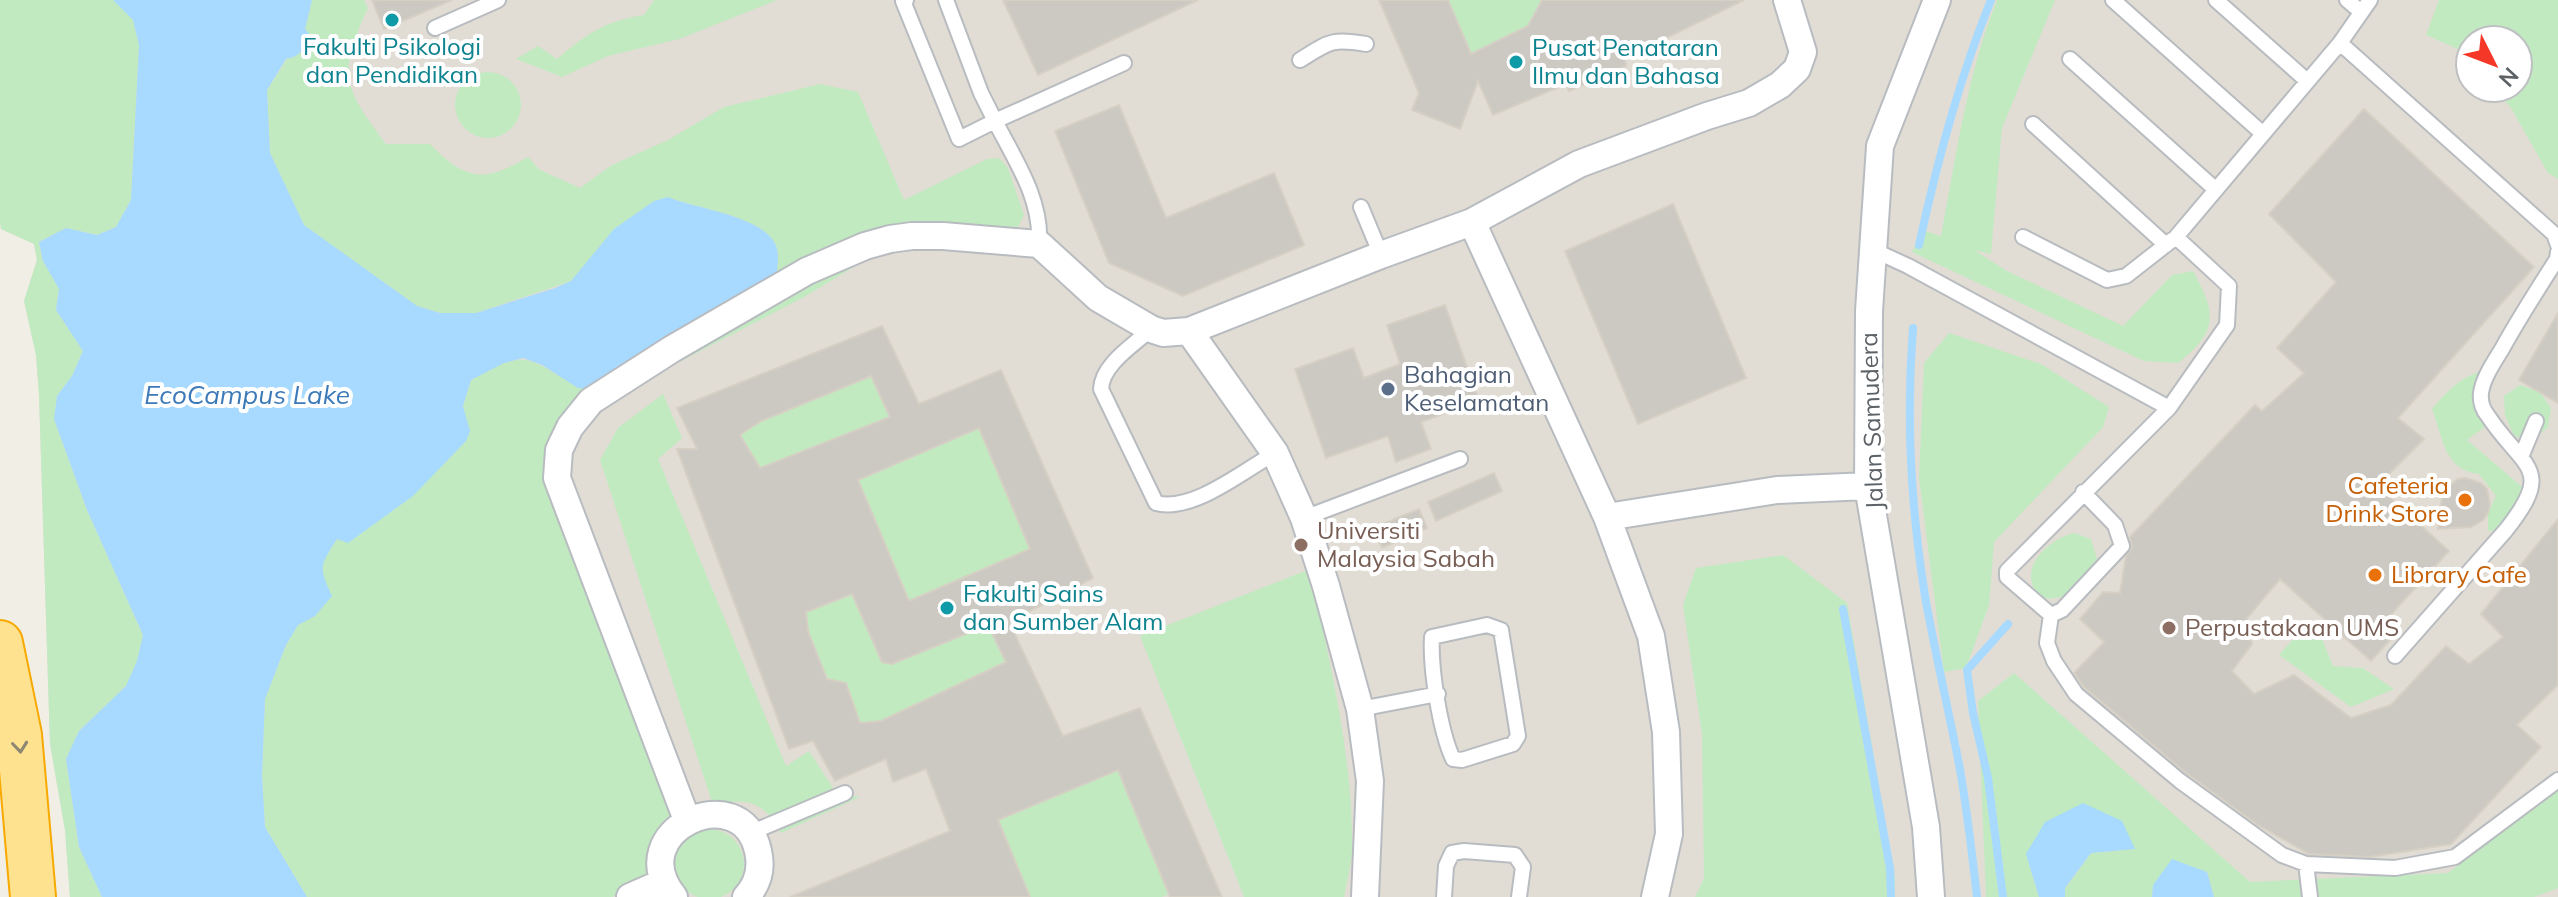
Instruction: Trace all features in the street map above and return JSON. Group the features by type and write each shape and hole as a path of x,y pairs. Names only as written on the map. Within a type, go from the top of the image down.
{"highway":[{"path":"0,643 19,735 33,897"}],"street":[{"path":"687,820 557,478 559,450 570,427 591,401 672,349 807,271 865,246 912,236 1039,244 1098,298 1151,329 1163,333 1189,331 1472,222 1579,164 1749,103 1780,85 1797,69 1803,52 1787,0"},
{"name":"Jalan Samudera","path":"1931,897 1926,827 1868,486 1869,311 1880,146 1937,0"},
{"path":"1472,222 1607,517 1651,636 1666,732 1669,834 1655,897"},
{"path":"1189,331 1266,437 1304,518 1360,709 1371,796 1365,897"},
{"path":"1607,517 1777,490 1868,486"},
{"path":"630,897 669,889 662,854 667,840 687,820 704,815 721,815 737,821 750,833 758,847 758,877 746,897"}],"lane":[{"path":"435,28 498,0"},
{"path":"906,0 903,1 959,139 1124,63"},
{"path":"946,0 981,93 1033,198 1040,222 1039,244"},
{"path":"2113,0 2262,133"},
{"path":"2216,0 2306,80"},
{"path":"2023,237 2107,280 2126,276 2171,241 2340,43 2365,6 2347,0"},
{"path":"1300,60 1339,39 1366,44"},
{"path":"2340,43 2554,234 2558,245"},
{"path":"2070,59 2215,189"},
{"path":"2033,124 2229,286 2227,325 2169,408 2007,571 2007,577 2051,615"},
{"path":"1361,207 1381,255"},
{"path":"1873,250 2169,408"},
{"path":"2395,656 2523,509 2533,485 2533,476 2483,409 2480,395 2490,370 2557,259 2558,252"},
{"path":"1151,329 1112,365 1102,379 1101,389 1156,503 1170,507 1190,502 1275,453"},
{"path":"2521,457 2536,421"},
{"path":"1304,518 1460,459"},
{"path":"2051,615 2062,610 2122,546 2115,525 2083,492"},
{"path":"2051,615 2047,643 2054,661 2076,694 2180,781 2282,855 2306,864 2395,868 2455,857 2558,780"},
{"path":"1487,625 1501,630 1518,736 1513,744 1462,760 1453,759 1444,734 1438,694 1432,637 1487,625"},
{"path":"1360,709 1438,694"},
{"path":"750,833 845,793"},
{"path":"1444,897 1446,866 1452,853 1464,851 1515,855 1523,867 1519,897"},
{"path":"2306,864 2310,897"}],"shaded area":[{"name":"Universiti Malaysia Sabah","path":"0,0 2558,0 2558,897 70,897 65,830 50,744 39,395 36,355 24,301 37,260 34,244 1,229"}],"green space":[{"path":"0,0 113,0 133,20 139,45 131,200 116,227 97,235 66,228 39,242 43,261 59,289 56,310 83,351 72,376 57,396 54,419 87,510 143,635 137,661 126,686 79,731 66,759 79,847 102,897 70,897 65,830 50,744 39,395 36,355 24,301 37,260 34,244 1,229 0,222"},
{"path":"312,0 364,0 368,8 352,50 349,80 361,108 386,144 430,144 465,171 487,174 528,157 540,170 580,188 612,165 668,140 724,107 820,84 858,92 904,200 987,159 999,158 1008,168 1024,215 1008,238 882,250 804,297 589,412 558,466 687,812 661,876 612,897 307,897 265,827 262,776 265,699 286,645 298,624 315,616 323,578 322,563 337,538 439,467 466,441 463,406 471,380 514,360 533,362 557,375 777,274 777,249 771,238 746,221 668,197 571,281 476,313 440,313 417,306 303,225 270,153 267,90 287,59 308,49 305,29"},
{"path":"654,0 777,0 679,39 608,56 562,77 516,59 538,46 557,59 597,30 644,15"},
{"path":"1448,0 1542,0 1541,20 1471,54"},
{"path":"1997,0 2055,0 2002,128 1991,254 1974,250 2007,271 2123,326 2172,275 2193,271 2206,299 2210,322 2201,342 2178,363 2144,361 1912,252 1922,230 1941,236 1970,87"},
{"path":"2439,0 2558,0 2558,179 2548,173 2508,104 2534,104 2534,24 2454,24 2454,47 2426,35"},
{"path":"488,72 501,75 511,82 518,92 521,105 518,118 511,128 501,135 488,138 475,135 465,128 458,118 455,105 458,92 465,82 475,75"},
{"path":"1949,333 2041,364 2109,407 2103,427 1994,542 1989,605 1966,668 1944,672 1919,478 1924,363"},
{"path":"2490,370 2481,398 2490,423 2467,440 2528,492 2526,518 2516,529 2488,531 2488,513 2496,496 2479,474 2458,466 2446,451 2432,409 2464,379"},
{"path":"871,376 890,417 791,456 831,549 756,467 740,435 761,421"},
{"path":"2520,385 2540,392 2551,408 2548,427 2533,440 2514,436 2505,415 2504,396"},
{"path":"663,394 682,438 658,459 786,766 809,751 837,794 860,797 781,833 768,814 753,804 736,802 713,805 600,460 618,428"},
{"path":"979,428 1030,549 909,601 858,480"},
{"path":"2074,533 2091,539 2097,559 2068,596 2049,599 2037,596 2031,577 2039,555 2052,543"},
{"path":"1783,555 1847,603 1895,878 1895,897 1695,897 1704,878 1702,734 1683,605 1696,568"},
{"path":"1310,569 1332,673 1349,778 1352,848 1344,897 1244,897 1140,636"},
{"path":"843,574 883,662 892,664 988,625 1006,662 881,721 860,723 832,685 818,658 806,612 825,604"},
{"path":"2296,636 2321,636 2333,666 2363,668 2394,689 2351,707 2279,655"},
{"path":"2014,673 2250,882 2448,873 2558,790 2558,888 2534,897 2214,897 2207,872 2153,885 2152,897 2065,897 2065,889 2091,853 2134,849 2026,854 2039,897 1986,897 1978,701"},
{"path":"1118,770 1169,894 1162,897 1030,897 998,820"},
{"path":"709,829 734,839 744,864 734,889 709,899 684,889 674,864 684,839"}],"water":[{"name":"EcoCampus Lake","path":"113,0 312,0 305,29 313,38 313,43 286,59 267,90 270,153 304,225 417,306 440,313 476,313 555,288 571,281 614,229 654,201 668,197 746,221 771,238 777,249 777,274 597,390 578,388 542,365 523,358 504,363 471,380 463,406 470,431 466,441 413,496 348,543 337,539 323,566 324,578 332,596 315,616 298,625 286,645 265,699 262,776 265,827 307,897 102,897 79,847 66,759 79,731 126,686 137,661 143,635 87,510 54,419 57,396 72,376 83,351 56,310 59,289 43,261 39,242 66,228 97,235 116,227 131,200 139,45 133,20"},
{"path":"2083,803 2122,821 2135,849 2091,853 2065,888 2065,897 2039,897 2026,854 2045,822"},
{"path":"2172,859 2207,872 2214,897 2152,897 2153,885"}],"building":[{"name":"Fakulti Psikologi dan Pendidikan","path":"372,0 452,0 384,29"},
{"path":"1003,0 1198,0 1038,75"},
{"name":"Pusat Penataran Ilmu dan Bahasa","path":"1379,0 1448,0 1471,54 1528,26 1542,0 1744,0 1625,58 1626,66 1569,91 1566,84 1493,115 1478,81 1460,129 1412,110 1419,93"},
{"path":"1119,105 1166,218 1274,173 1304,245 1183,296 1109,263 1055,131"},
{"path":"2364,109 2534,267 2398,418 2424,439 2377,486 2449,551 2386,620 2398,631 2371,661 2280,579 2247,618 2252,644 2232,671 2254,694 2294,675 2351,718 2391,705 2446,646 2469,664 2503,637 2481,614 2558,519 2558,685 2517,725 2541,747 2451,844 2370,857 2309,854 2258,825 2186,773 2084,687 2074,673 2104,642 2080,619 2103,592 2120,593 2126,556 2132,547 2130,537 2255,405 2262,411 2304,373 2277,348 2336,282 2269,214"},
{"path":"1673,204 1746,378 1638,424 1565,251"},
{"name":"Bahagian Keselamatan","path":"1445,305 1479,401 1421,422 1431,449 1396,462 1388,436 1326,458 1295,369 1353,348 1364,378 1400,364 1387,325"},
{"path":"2558,313 2558,403 2519,380"},
{"name":"Fakulti Sains dan Sumber Alam","path":"882,326 919,404 1001,370 1093,578 1009,622 1063,736 1140,708 1222,897 1170,897 1118,770 998,820 1030,897 790,897 950,831 926,769 893,782 886,759 835,781 813,741 789,749 677,449 697,449 677,408","holes":["871,376 890,417 760,468 740,435 761,421","979,428 1030,549 909,601 858,480","852,594 882,662 892,664 988,625 1006,662 881,721 860,723 846,683 827,679 808,631 806,612"]},
{"path":"1494,473 1502,491 1436,521 1428,502"},
{"name":"Cafeteria Drink Store","path":"2458,479 2481,483 2487,489 2488,513 2471,527 2438,529 2445,489"},
{"path":"1419,509 1427,528 1382,548 1373,528"}],"waterway":[{"path":"1919,245 1950,121 1991,0"},
{"path":"1913,328 1910,429 1916,530 1925,596 1962,781 1977,897"},
{"path":"1843,609 1890,868 1891,897"},
{"path":"2003,897 1988,778 1967,670 2008,624"}],"place":[{"name":"Fakulti Psikologi dan Pendidikan","path":"392,20"},
{"name":"Pusat Penataran Ilmu dan Bahasa","path":"1516,62"},
{"name":"Bahagian Keselamatan","path":"1388,389"},
{"name":"Cafeteria Drink Store","path":"2465,500"},
{"name":"Universiti Malaysia Sabah","path":"1301,545"},
{"name":"Library Cafe","path":"2375,575"},
{"name":"Fakulti Sains dan Sumber Alam","path":"947,608"},
{"name":"Perpustakaan UMS","path":"2169,628"}]}
